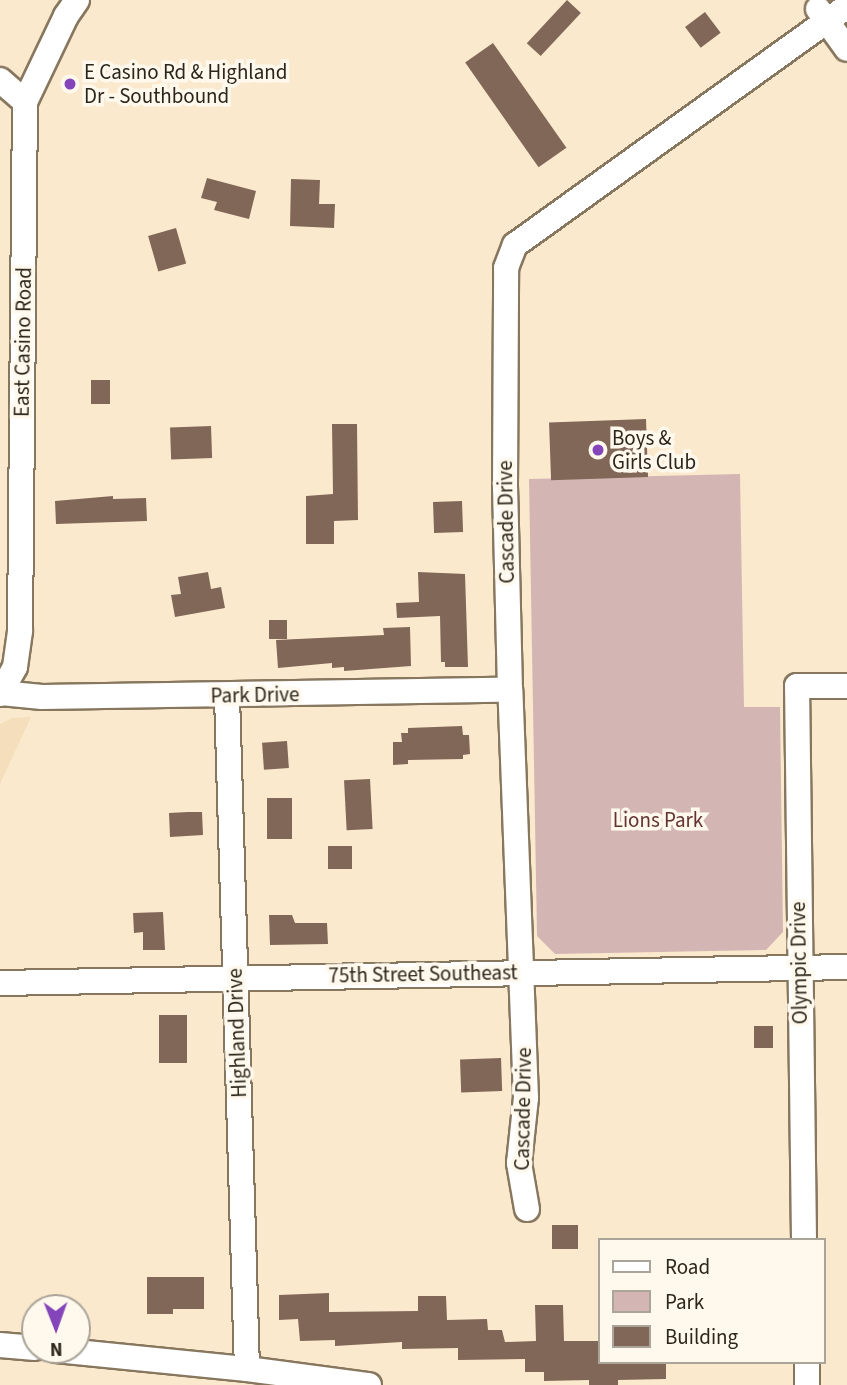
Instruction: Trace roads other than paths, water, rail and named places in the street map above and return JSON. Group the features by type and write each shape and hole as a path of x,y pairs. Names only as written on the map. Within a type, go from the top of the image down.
{"street":[{"name":"East Casino Road","path":"0,693 15,667 20,630 25,102 66,16 77,0"},
{"name":"Cascade Drive","path":"527,1209 519,1163 526,1098 505,487 506,268 515,245 818,9 847,6"},
{"path":"818,9 847,49"},
{"path":"0,80 25,102"},
{"name":"Olympic Drive","path":"804,1238 798,968 797,686 847,686"},
{"name":"Park Drive","path":"0,693 42,697 227,696 510,690"},
{"name":"Highland Drive","path":"227,696 247,1369"},
{"name":"75th Street Southeast","path":"0,983 847,967"},
{"path":"0,1345 21,1347"},
{"path":"91,1353 247,1369 369,1385"},
{"path":"807,1364 807,1385"}],"place":[{"name":"E Casino Rd & Highland Dr - Southbound","path":"70,84"},
{"name":"Boys & Girls Club","path":"598,450"}],"park label":[{"name":"Lions Park","path":"658,820"}]}
